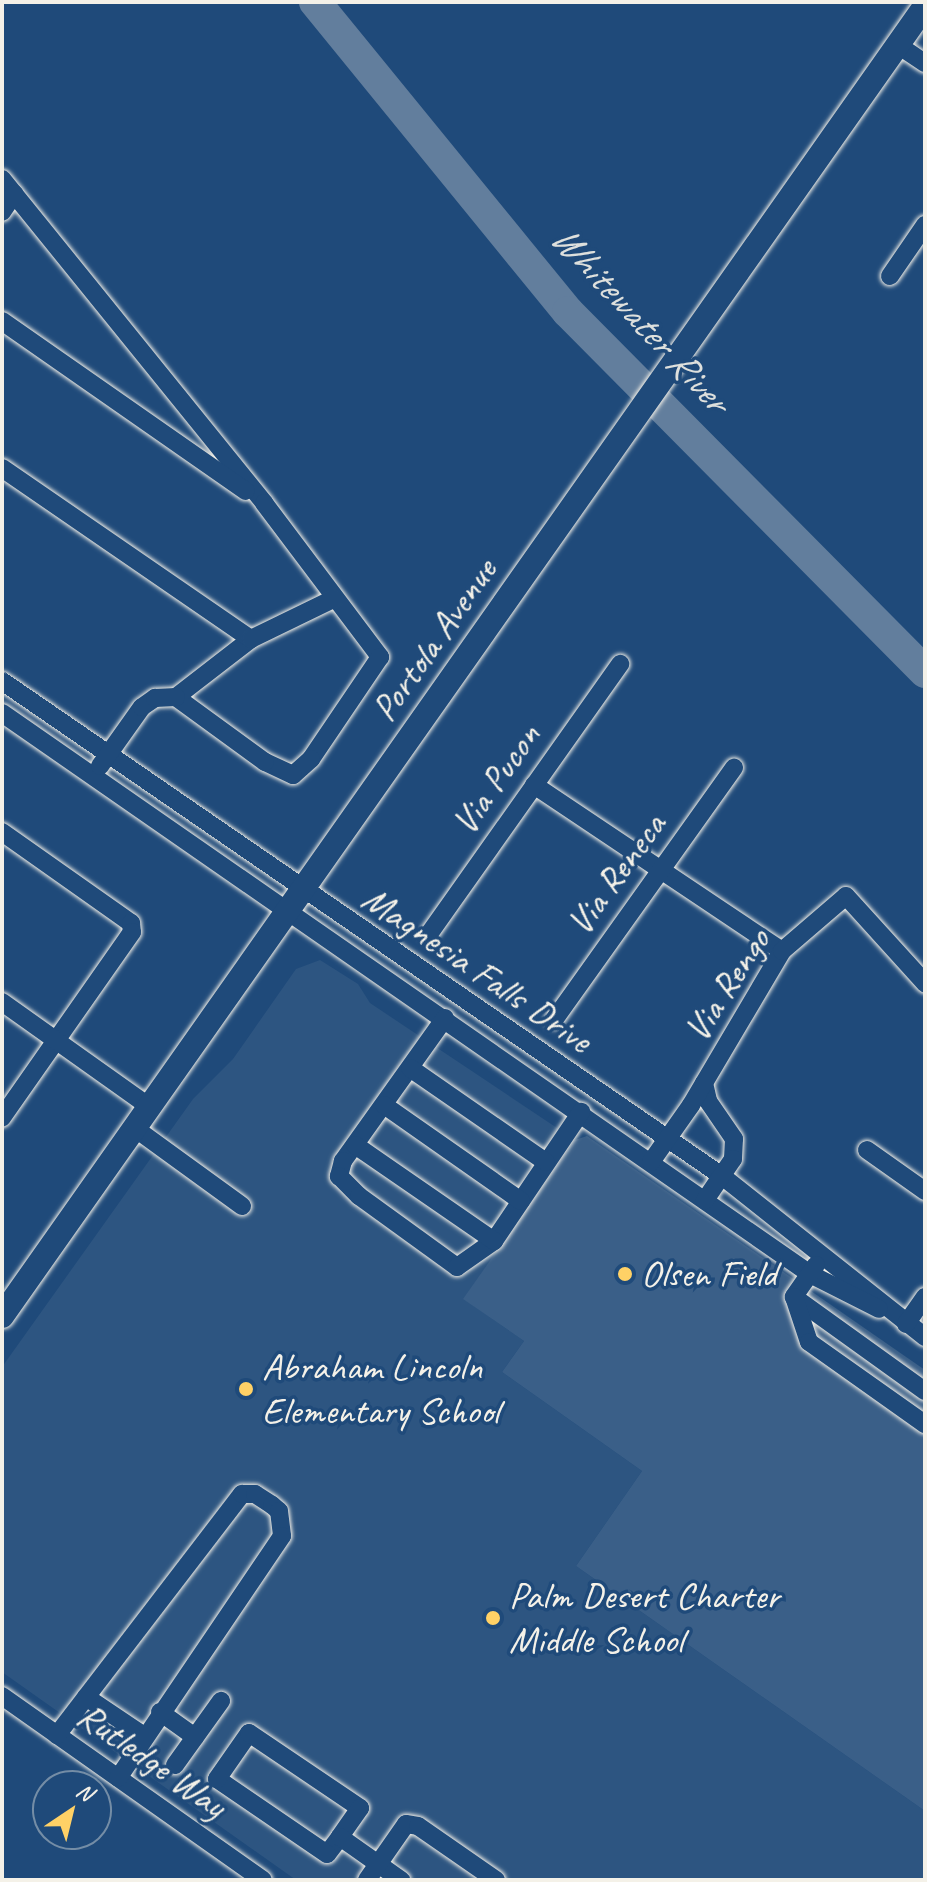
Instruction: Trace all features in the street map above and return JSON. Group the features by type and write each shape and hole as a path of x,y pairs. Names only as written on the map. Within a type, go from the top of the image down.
{"main road":[{"name":"Portola Avenue","path":"2,1316 296,903 782,207 922,15"}],"street":[{"path":"898,45 925,63"},
{"path":"2,179 264,503 380,657 301,772 281,772 176,697"},
{"path":"2,212 14,194"},
{"path":"890,276 925,225"},
{"path":"2,321 264,503"},
{"path":"2,468 251,639"},
{"path":"91,778 142,707 155,698 176,697 251,639 335,598"},
{"name":"Via Pucon","path":"429,934 620,664"},
{"name":"Magnesia Falls Drive","path":"2,681 106,756 445,1018 810,1274 906,1324"},
{"name":"Magnesia Falls Drive","path":"2,713 91,778 296,903 667,1138 824,1253 925,1337"},
{"name":"Via Reneca","path":"554,1020 734,768"},
{"path":"534,785 782,951"},
{"path":"2,832 131,923 132,932 2,1118"},
{"name":"Via Rengo","path":"651,1162 704,1083 782,951 846,896 925,983"},
{"path":"2,1002 151,1108"},
{"path":"445,1018 355,1145 339,1176 359,1196 457,1267 494,1241 581,1112"},
{"path":"410,1068 546,1162"},
{"name":"Via Rengo","path":"704,1083 714,1112 734,1139 733,1159 705,1200"},
{"path":"384,1105 521,1201"},
{"path":"136,1129 242,1206"},
{"path":"355,1145 494,1241"},
{"path":"867,1150 925,1191"},
{"path":"794,1297 824,1253"},
{"path":"794,1297 925,1391"},
{"path":"794,1297 809,1342 925,1424"},
{"path":"906,1324 925,1297"},
{"path":"57,1735 242,1494 255,1494 279,1511 282,1536 118,1778"},
{"name":"Rutledge Way","path":"2,1696 263,1880"},
{"path":"86,1697 144,1736"},
{"path":"175,1765 221,1701"},
{"path":"160,1712 195,1737"},
{"path":"249,1733 360,1808 340,1837 327,1854 217,1779 249,1733"},
{"path":"367,1880 406,1824 418,1826 496,1880"},
{"path":"340,1837 401,1880"}],"shaded area":[{"path":"320,960 358,984 370,1003 575,1140 464,1299 524,1341 502,1372 642,1471 576,1566 925,1811 925,1880 296,1880 2,1672 2,1367 193,1099 233,1059 296,969"},
{"path":"587,1136 925,1370 925,1811 576,1566 642,1471 502,1372 524,1341 463,1299 575,1140"}],"waterway":[{"name":"Whitewater River","path":"315,2 568,312 925,672"}],"place":[{"name":"Olsen Field","path":"625,1274"},
{"name":"Abraham Lincoln Elementary School","path":"246,1389"},
{"name":"Palm Desert Charter Middle School","path":"493,1618"}]}
